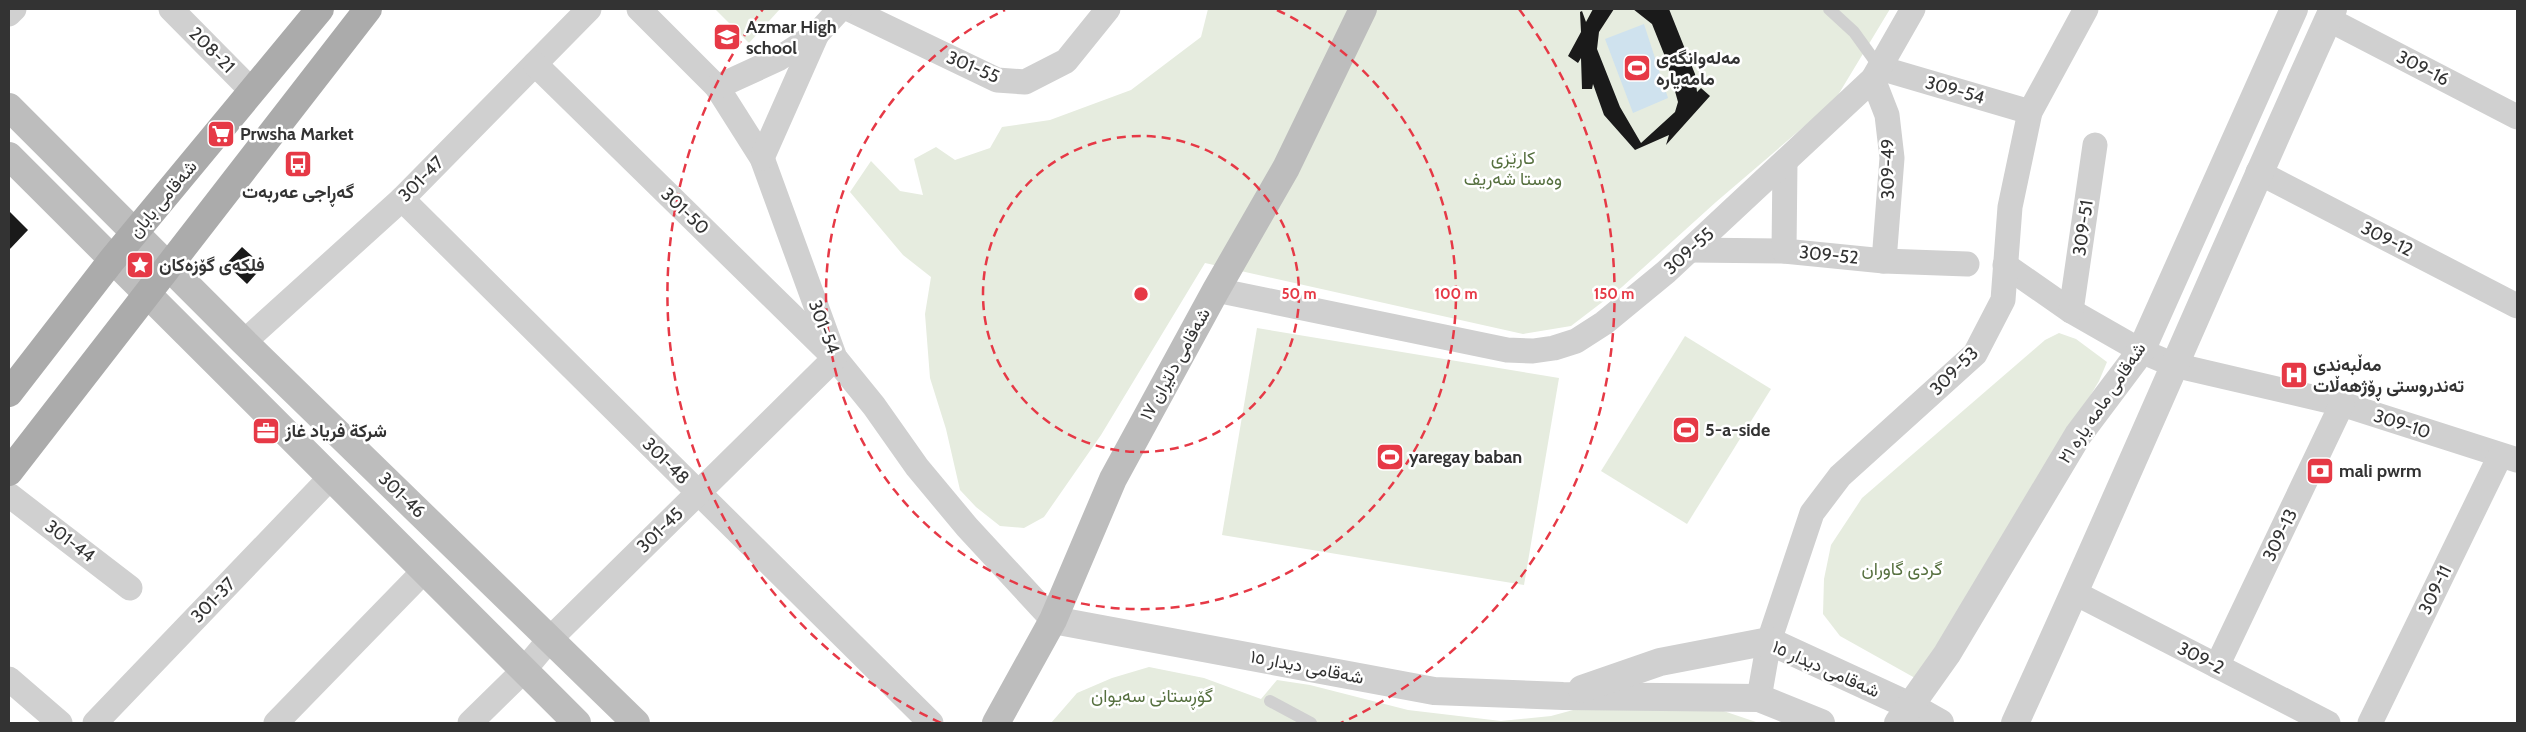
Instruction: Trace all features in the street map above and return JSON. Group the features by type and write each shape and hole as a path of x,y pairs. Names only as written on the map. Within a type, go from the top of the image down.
{"main road":[{"name":"شەقامی بابان","path":"10,388 112,260 320,9"},
{"path":"9,472 368,9"},
{"name":"شەقامی دلێران ١٧","path":"996,723 1053,620 1113,480 1216,290 1286,168 1362,9"},
{"name":"301-46","path":"9,107 170,265 244,342 636,723"},
{"path":"9,156 577,723"}],"street":[{"path":"9,14 14,9"},
{"name":"208-21","path":"171,9 252,90"},
{"name":"301-47","path":"244,342 402,199 589,9"},
{"name":"301-54","path":"639,9 717,88 762,158 835,358 874,406 917,467 967,527 1053,620"},
{"path":"717,88 778,59 817,34 840,9"},
{"name":"301-55","path":"849,9 997,80 1025,82 1066,61 1108,9"},
{"name":"309-55","path":"1216,290 1507,350 1533,351 1554,348 1576,341 1604,323 1690,250 1876,74 1913,9"},
{"name":"309-53","path":"1760,698 1768,641 1812,513 1840,476 1975,354 2003,300 2004,265 2010,207 2030,112 2086,9"},
{"name":"شەقامی مامە یارە ٢١","path":"1904,715 1947,654 2078,435 2141,351 2294,9"},
{"path":"2015,723 2075,592 2258,172 2330,14"},
{"name":"309-16","path":"2330,14 2517,116"},
{"path":"762,158 817,34"},
{"name":"301-50","path":"534,64 835,358"},
{"name":"309-54","path":"1876,74 2030,112"},
{"name":"309-49","path":"1876,74 1887,115 1892,158 1884,261"},
{"name":"309-51","path":"2071,311 2095,145"},
{"path":"1784,251 1785,162"},
{"name":"309-12","path":"2258,172 2517,306"},
{"name":"301-48","path":"402,199 931,723"},
{"name":"309-52","path":"1690,250 1784,251 1884,261 1967,264"},
{"path":"2004,265 2071,311 2141,351"},
{"name":"309-10","path":"2141,351 2174,365 2342,404 2509,458"},
{"name":"301-45","path":"470,723 524,670 550,639 835,358"},
{"name":"309-13","path":"2218,666 2342,404"},
{"name":"309-11","path":"2370,723 2509,458"},
{"name":"301-37","path":"95,723 330,478"},
{"name":"301-44","path":"9,495 130,588"},
{"path":"276,723 424,571"},
{"name":"309-2","path":"2075,592 2328,723"},
{"name":"شەقامی دیدار ١٥","path":"1053,620 1434,691 1563,696 1760,698 1822,723"},
{"name":"شەقامی دیدار ١٥","path":"1563,696 1660,662 1768,641 1904,715 1940,723"},
{"path":"9,679 60,723"}],"lane":[{"path":"1829,9 1854,32 1876,74"},
{"path":"1270,701 1311,723"}],"green space":[{"path":"715,9 780,9 749,43"},
{"name":"کارێزی وەستا شەریف","path":"1208,9 1890,9 1835,100 1716,202 1622,287 1571,326 1523,334 1205,263 1101,435 1044,517 1024,528 1000,526 976,507 960,490 946,429 930,378 925,314 931,277 903,255 850,192 871,161 900,191 923,195 914,159 936,147 955,160 990,148 1002,127 1050,120 1131,90 1201,37"},
{"name":"yaregay baban","path":"1257,328 1559,378 1524,585 1222,535"},
{"name":"گردی گاوران","path":"2059,333 2076,339 2107,362 2099,381 1953,629 1915,678 1840,636 1823,614 1824,579 1831,545 1862,498 2045,340"},
{"name":"5-a-side","path":"1685,336 1771,389 1687,524 1601,471"},
{"name":"گۆڕستانی سەیوان","path":"1149,667 1204,678 1261,699 1277,680 1310,685 1408,710 1501,721 1551,716 1599,703 1688,699 1759,723 1051,723 1077,693 1112,678"}],"water":[{"name":"مەلەوانگەی مامەیارە","path":"1644,24 1668,98 1633,113 1605,39"}],"building":[{"name":"مەلەوانگەی مامەیارە","path":"1593,9 1614,9 1599,32 1597,49 1620,107 1641,143 1675,112 1678,102 1666,59 1652,24 1633,9 1669,9 1695,74 1697,92 1701,88 1710,96 1666,145 1669,135 1635,150 1604,115 1593,84 1592,89 1582,89 1581,58 1578,63 1568,56 1581,32 1580,12 1582,11 1586,22"},
{"path":"9,211 28,230 9,250"},
{"path":"242,247 263,266 247,284 226,264"}],"place":[{"name":"Azmar High school","path":"727,37"},
{"name":"مەلەوانگەی مامەیارە","path":"1637,68"},
{"name":"Prwsha Market","path":"221,134"},
{"name":"گەڕاجی عەربەت","path":"298,164"},
{"name":"فلکەی گۆزەکان","path":"140,265"},
{"name":"مەڵبەندی تەندروستی ڕۆژهەڵات","path":"2294,375"},
{"name":"5-a-side","path":"1686,430"},
{"name":"شرکة فرياد غاز","path":"266,431"},
{"name":"yaregay baban","path":"1390,457"},
{"name":"mali pwrm","path":"2320,471"}]}
